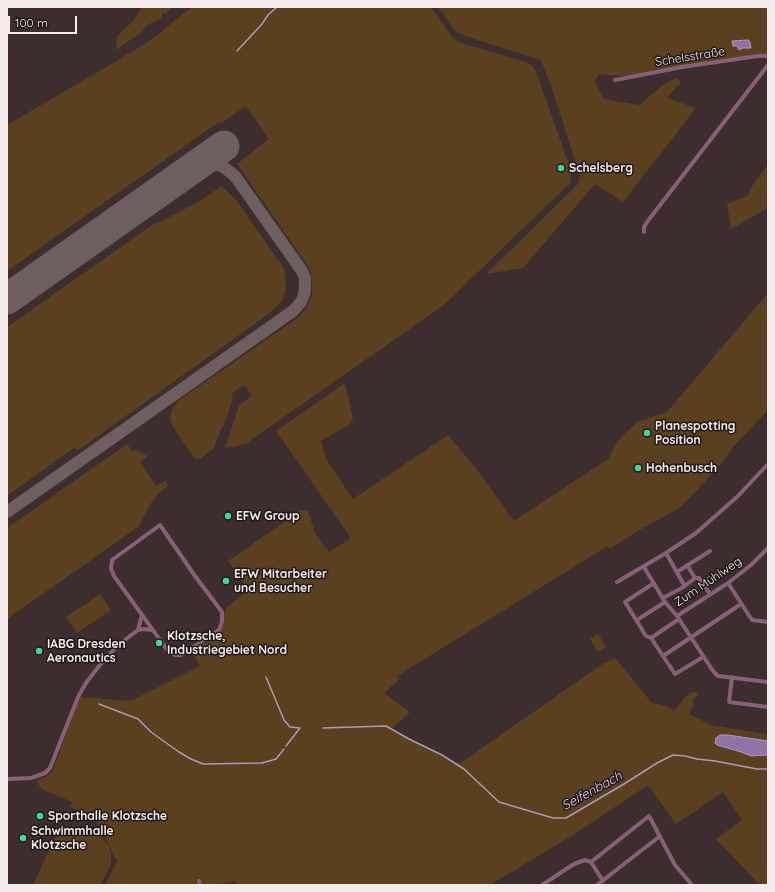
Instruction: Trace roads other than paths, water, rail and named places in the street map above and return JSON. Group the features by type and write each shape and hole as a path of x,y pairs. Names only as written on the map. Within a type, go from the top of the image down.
{"street":[{"name":"Schelsstraße","path":"615,80 682,67 758,56 768,56"},
{"path":"644,232 644,227 647,222 768,65"},
{"path":"617,582 644,567 696,534 738,496 768,464"},
{"path":"160,525 222,612 222,622 219,630 181,655 175,655 168,651 142,615 114,576 111,568 112,560 160,525"},
{"name":"Zum Mühlweg","path":"651,638 710,594 728,583 751,565 768,548"},
{"path":"677,572 710,551"},
{"path":"666,553 684,585"},
{"path":"687,565 695,578 699,578 710,594"},
{"path":"644,567 664,600 678,618 703,657 718,676 768,682"},
{"path":"637,620 695,578"},
{"path":"654,583 625,602 646,636 651,638 675,674 703,657"},
{"path":"728,583 752,620 768,622"},
{"path":"663,656 741,604"},
{"path":"138,630 142,615"},
{"path":"7,779 31,778 45,773 50,768 74,707 86,682 117,646 138,630 147,629 153,631"},
{"path":"732,677 729,702 768,707"},
{"path":"591,862 649,816 675,865 692,885"},
{"path":"597,885 660,836"},
{"path":"542,885 574,864 585,860 591,862 603,880"}],"waterway":[{"path":"237,51 262,24 268,15 277,7"},
{"path":"266,677 284,720 290,727 300,728 286,746"},
{"name":"Seifenbach","path":"99,704 138,719 151,732 179,752 203,764 262,763 276,759 284,749"},
{"name":"Seifenbach","path":"323,728 386,726 442,755 464,769 499,802 553,818 566,818 657,763 673,755 757,769 768,769"}],"place":[{"name":"Schelsberg","path":"561,168"},
{"name":"Planespotting Position","path":"647,433"},
{"name":"Hohenbusch","path":"638,468"},
{"name":"EFW Group","path":"228,516"},
{"name":"EFW Mitarbeiter und Besucher","path":"226,581"},
{"name":"Klotzsche, Industriegebiet Nord","path":"159,643"},
{"name":"IABG Dresden Aeronautics","path":"39,651"},
{"name":"Sporthalle Klotzsche","path":"40,816"},
{"name":"Schwimmhalle Klotzsche","path":"23,838"}]}
